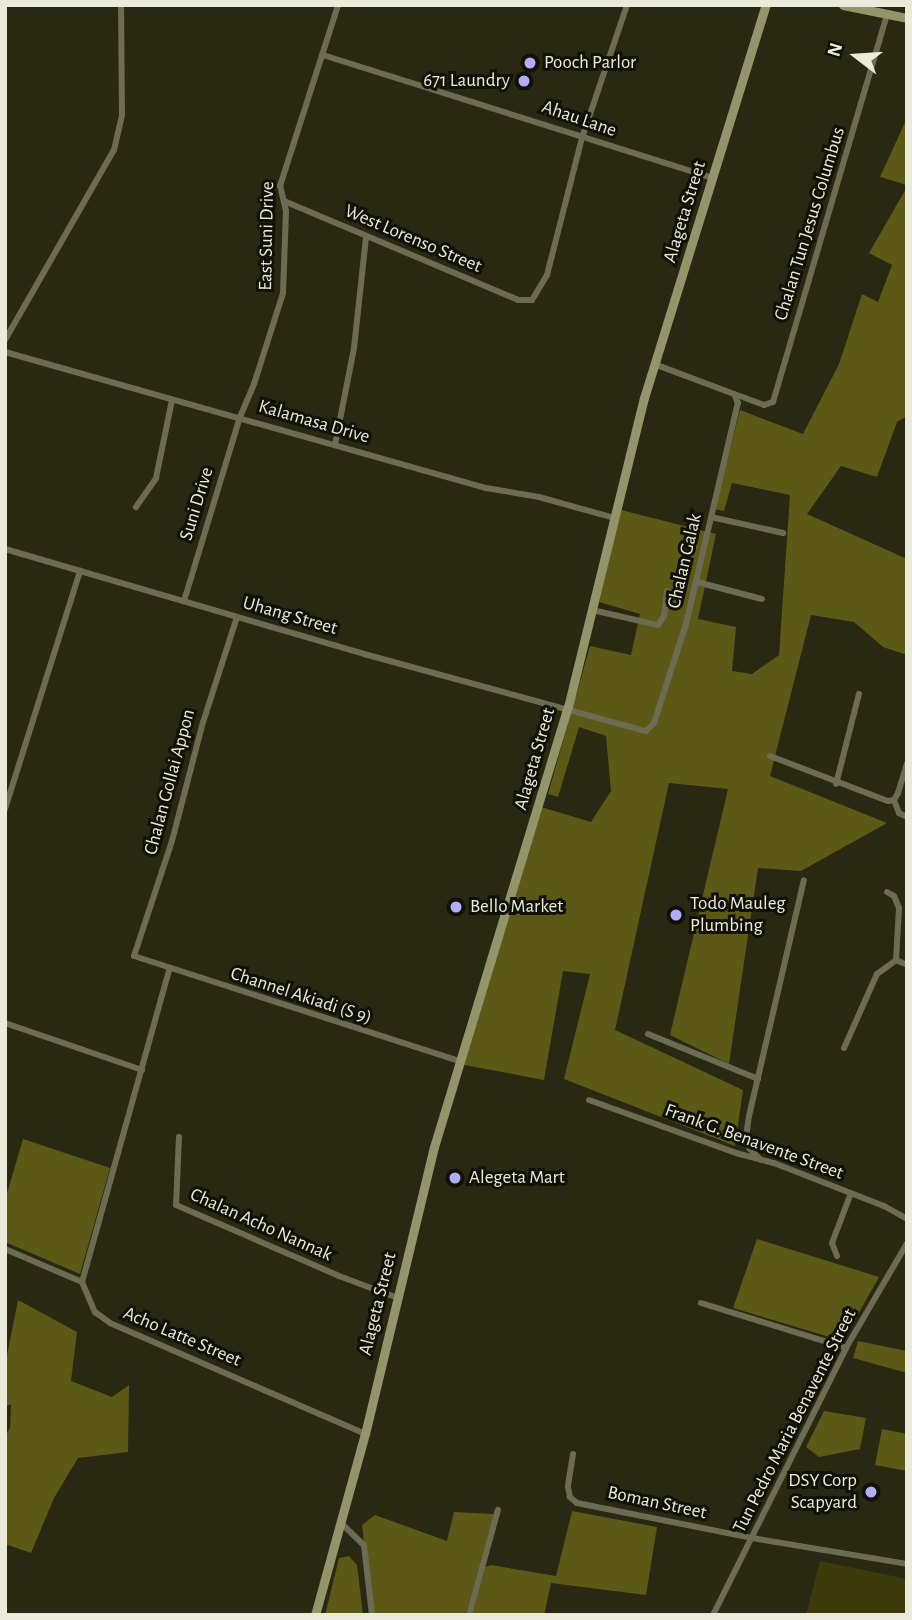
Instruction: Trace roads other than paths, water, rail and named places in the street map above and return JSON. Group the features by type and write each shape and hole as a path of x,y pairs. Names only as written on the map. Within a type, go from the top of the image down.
{"main road":[{"name":"Alageta Street","path":"315,1615 365,1434 426,1177 568,707 644,398 657,365 766,5"},
{"path":"843,5 874,8 907,18"}],"street":[{"path":"5,340 114,150 122,115 121,5"},
{"path":"323,55 338,5"},
{"path":"582,138 627,5"},
{"name":"Chalan Tun Jesus Columbus","path":"734,394 761,404 773,402 887,14"},
{"name":"Ahau Lane","path":"323,55 471,99 582,138 714,178"},
{"name":"East Suni Drive","path":"240,417 254,384 283,293 286,211 280,186 323,55"},
{"name":"West Lorenso Street","path":"284,201 518,300 532,300 547,275 582,138"},
{"path":"335,444 354,348 366,237"},
{"name":"Kalamasa Drive","path":"5,352 486,488 539,497 614,518"},
{"path":"657,365 734,394"},
{"name":"Chalan Galak","path":"568,707 640,730 652,727 676,658 697,582 738,402 734,394"},
{"path":"136,507 156,478 172,400"},
{"name":"Suni Drive","path":"184,601 240,417"},
{"path":"711,517 783,533"},
{"name":"Uhang Street","path":"5,549 237,617 568,707"},
{"path":"5,809 80,571"},
{"path":"697,582 762,599"},
{"path":"592,610 658,625 664,616 667,591"},
{"name":"Chalan Gollai Appon","path":"134,956 172,841 203,722 237,617"},
{"path":"836,784 859,694"},
{"path":"770,756 836,784 884,801 894,800"},
{"path":"907,763 894,800 899,813 907,817"},
{"path":"763,1161 750,1149 746,1137 770,1017 804,880"},
{"path":"887,892 894,896 899,908 896,960"},
{"name":"Channel Akiadi (S 9)","path":"134,956 169,970 460,1061"},
{"path":"896,960 907,965"},
{"path":"845,1048 872,981 883,967 896,960"},
{"path":"5,1249 82,1282 169,970"},
{"path":"5,1023 142,1070"},
{"path":"648,1034 758,1079"},
{"name":"Frank G. Benavente Street","path":"589,1100 851,1193 907,1219"},
{"name":"Chalan Acho Nannak","path":"179,1137 176,1205 339,1276 397,1298"},
{"path":"838,1256 832,1243 851,1193"},
{"name":"Tun Pedro Maria Benavente Street","path":"713,1615 846,1349 907,1243"},
{"name":"Acho Latte Street","path":"82,1282 95,1312 110,1323 365,1434"},
{"path":"701,1303 846,1349"},
{"name":"Boman Street","path":"573,1454 568,1487 570,1497 577,1503 752,1538 907,1564"},
{"path":"469,1615 498,1510"},
{"path":"341,1523 364,1545 372,1615"}],"place":[{"name":"Pooch Parlor","path":"530,63"},
{"name":"671 Laundry","path":"524,81"},
{"name":"Bello Market","path":"456,907"},
{"name":"Todo Mauleg Plumbing","path":"676,915"},
{"name":"Alegeta Mart","path":"455,1178"},
{"name":"DSY Corp Scapyard","path":"871,1492"}]}
